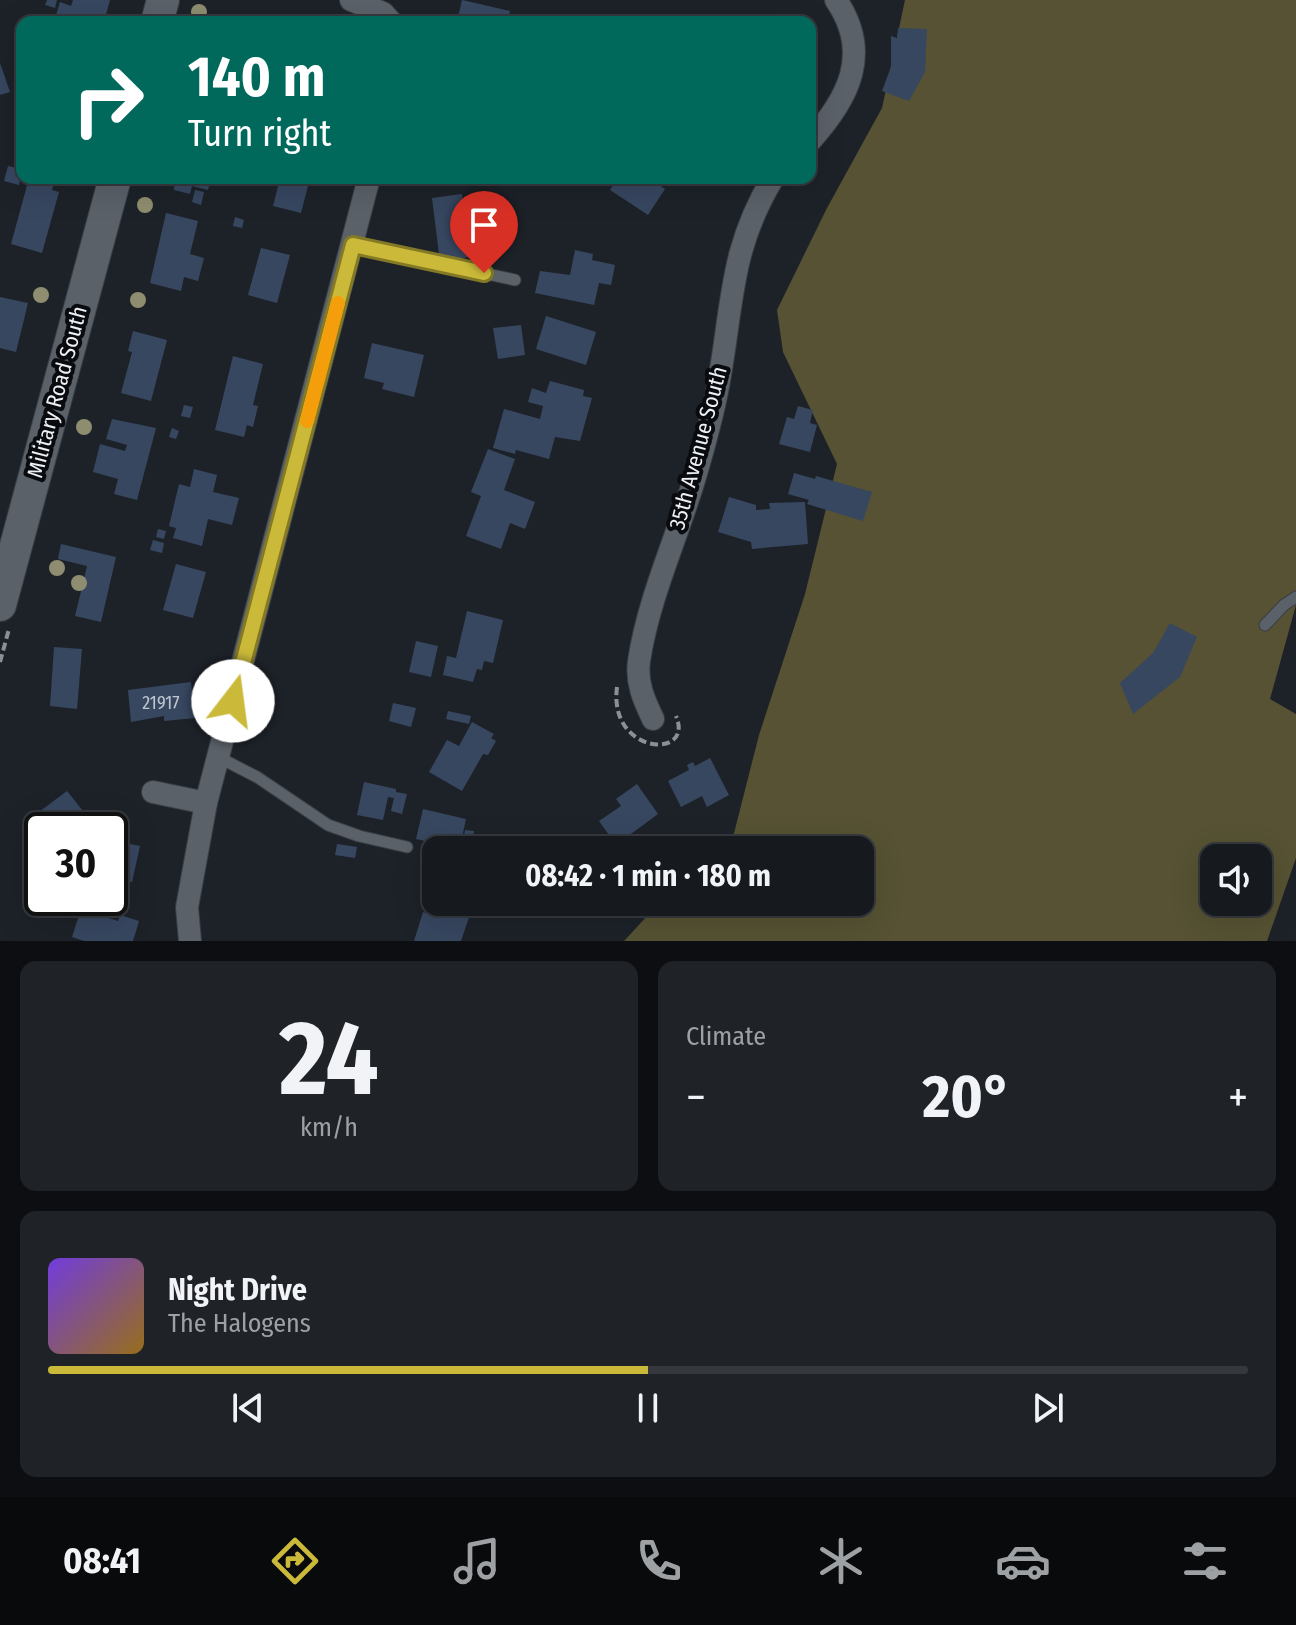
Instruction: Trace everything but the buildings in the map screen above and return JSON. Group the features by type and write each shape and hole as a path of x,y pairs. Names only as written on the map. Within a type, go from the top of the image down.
{"main road":[{"name":"Military Road South","path":"0,605 113,184"}],"street":[{"path":"351,0 386,16"},
{"path":"816,133 843,99 853,66 852,32 836,0"},
{"path":"190,941 187,907 206,803 368,184"},
{"name":"35th Avenue South","path":"653,719 640,692 638,665 651,607 697,471 720,377 734,278 746,230 770,184"},
{"path":"153,792 206,803"}],"lane":[{"path":"353,245 515,280"},
{"path":"1265,625 1296,597"},
{"path":"218,757 269,784 328,825 407,847"}],"shaded area":[{"path":"905,0 1296,0 1296,605 1270,699 1296,714 1296,858 1267,941 624,941 647,916 874,916 874,836 733,836 759,735 805,594 837,464 783,352 777,310 827,208 882,108"}],"slow traffic":[{"path":"307,421 338,303"}],"route":[{"path":"233,701 353,245 484,273"}]}
